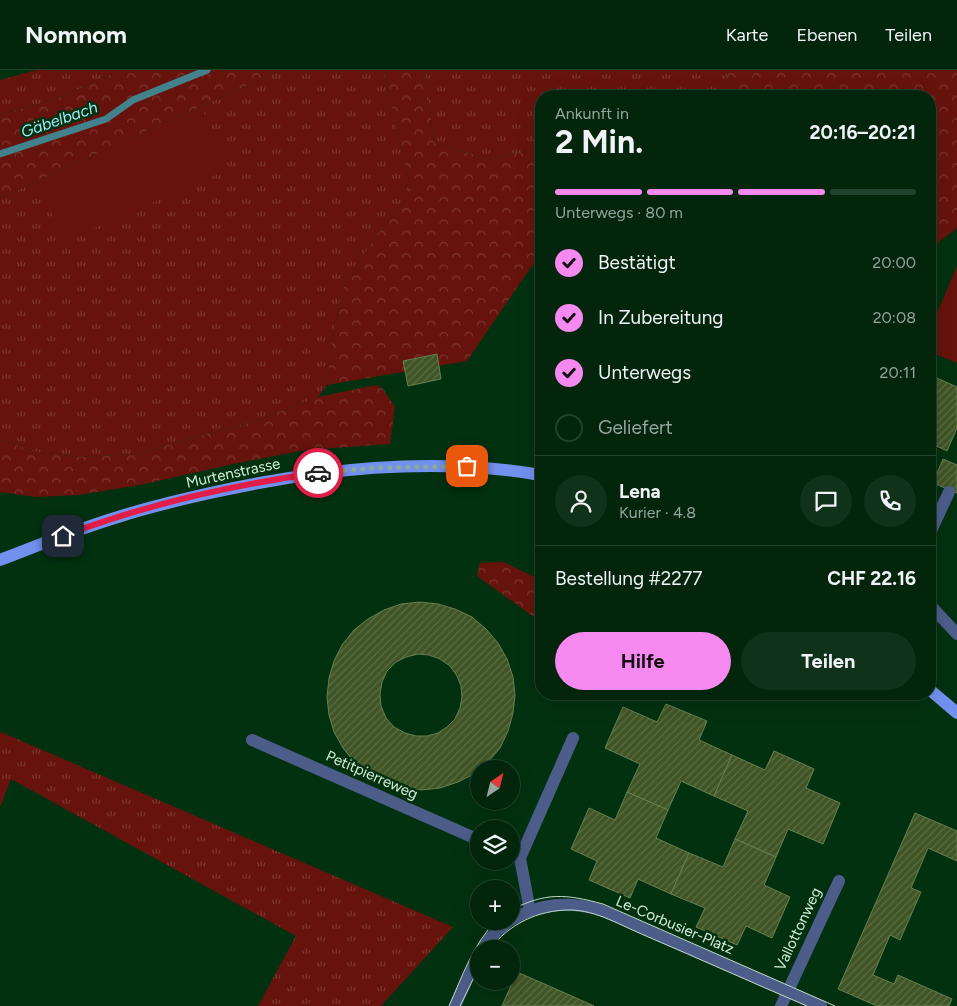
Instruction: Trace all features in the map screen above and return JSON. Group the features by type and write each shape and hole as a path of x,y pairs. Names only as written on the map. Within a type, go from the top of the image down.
{"main road":[{"name":"Murtenstrasse","path":"0,560 118,516 196,496 283,478 373,468 442,466 491,468 535,474"},
{"path":"936,695 957,713"}],"street":[{"path":"936,520 949,492"},
{"path":"936,611 957,634"},
{"path":"520,847 572,738"},
{"name":"Petitpierreweg","path":"252,740 470,836"},
{"path":"519,870 530,911"},
{"name":"Vallottonweg","path":"781,1006 838,881"},
{"name":"Le-Corbusier-Platz","path":"520,916 548,906 570,904 601,910 822,1006"},
{"name":"Le-Corbusier-Platz","path":"489,940 499,930"},
{"path":"455,1006 470,972"}],"green space":[{"path":"36,70 121,70 59,98 0,115 0,80"},
{"path":"121,70 281,70 0,198 0,115 59,98"},
{"path":"281,70 383,70 412,193 375,237 342,290 331,347 327,385 318,397 252,422 135,454 77,457 32,451 0,439 0,198"},
{"path":"383,70 425,70 434,143 489,159 535,149 535,265 531,267 467,361 327,385 331,347 342,290 375,237 412,193"},
{"path":"425,70 728,70 723,90 535,90 535,149 489,159 434,143"},
{"path":"728,70 957,70 957,228 936,244 936,90 723,90"},
{"path":"201,107 229,169 65,241 36,182"},
{"path":"957,266 957,363 936,354 936,315"},
{"path":"376,385 383,389 395,407 390,444 305,450 140,485 78,495 36,497 0,492 0,439 32,451 77,457 135,454 252,422 318,397"},
{"path":"503,562 535,577 535,618 477,576 480,563"},
{"path":"0,732 453,927 381,1006 258,1006 296,936 11,779 0,807"}],"building":[{"path":"437,354 441,379 408,386 403,361"},
{"path":"936,378 957,387 957,428 947,451 936,446"},
{"path":"943,459 957,465 957,493 936,484 936,476"},
{"path":"420,602 438,604 455,609 472,617 486,629 498,643 507,659 513,677 515,695 508,731 500,748 490,760 470,760 470,776 458,782 440,788 421,790 403,788 385,782 369,774 355,763 343,748 334,732 329,715 327,697 329,678 334,661 342,645 354,630 384,610 401,604","holes":["418,654 440,659 450,666 461,686 462,697 455,719 438,733 427,736 416,736 394,727 386,718 381,706 382,682 387,671 396,662"]},
{"path":"666,704 707,721 699,740 732,755 714,796 681,781 668,810 627,792 640,764 605,748 623,707 657,722"},
{"path":"774,751 814,769 806,788 840,803 823,844 788,829 776,857 735,839 748,811 714,796 732,755 765,770"},
{"path":"627,792 668,810 656,838 689,853 671,894 638,879 630,898 589,880 597,861 571,849 589,808 615,820"},
{"path":"915,813 957,831 957,861 928,848 911,888 921,892 900,940 890,935 873,975 894,984 898,975 952,999 949,1006 877,1006 838,989"},
{"path":"735,839 776,857 764,885 790,897 772,938 746,926 737,945 696,927 705,908 671,894 689,853 723,867"},
{"path":"520,973 594,1006 502,1006 509,990 520,990"}],"waterway":[{"name":"Gäbelbach","path":"0,154 106,119 133,100 207,70"}],"tram line":[{"path":"520,906 556,896 578,898 603,904 835,1006"},
{"path":"498,940 515,926 536,916 558,911 580,911 609,919 807,1006"},
{"path":"449,1006 474,950 488,930"},
{"path":"460,1006 470,985"}],"way so far":[{"path":"318,473 373,468 467,466"}],"route":[{"path":"63,536 118,516 196,496 283,478 318,473"}]}
